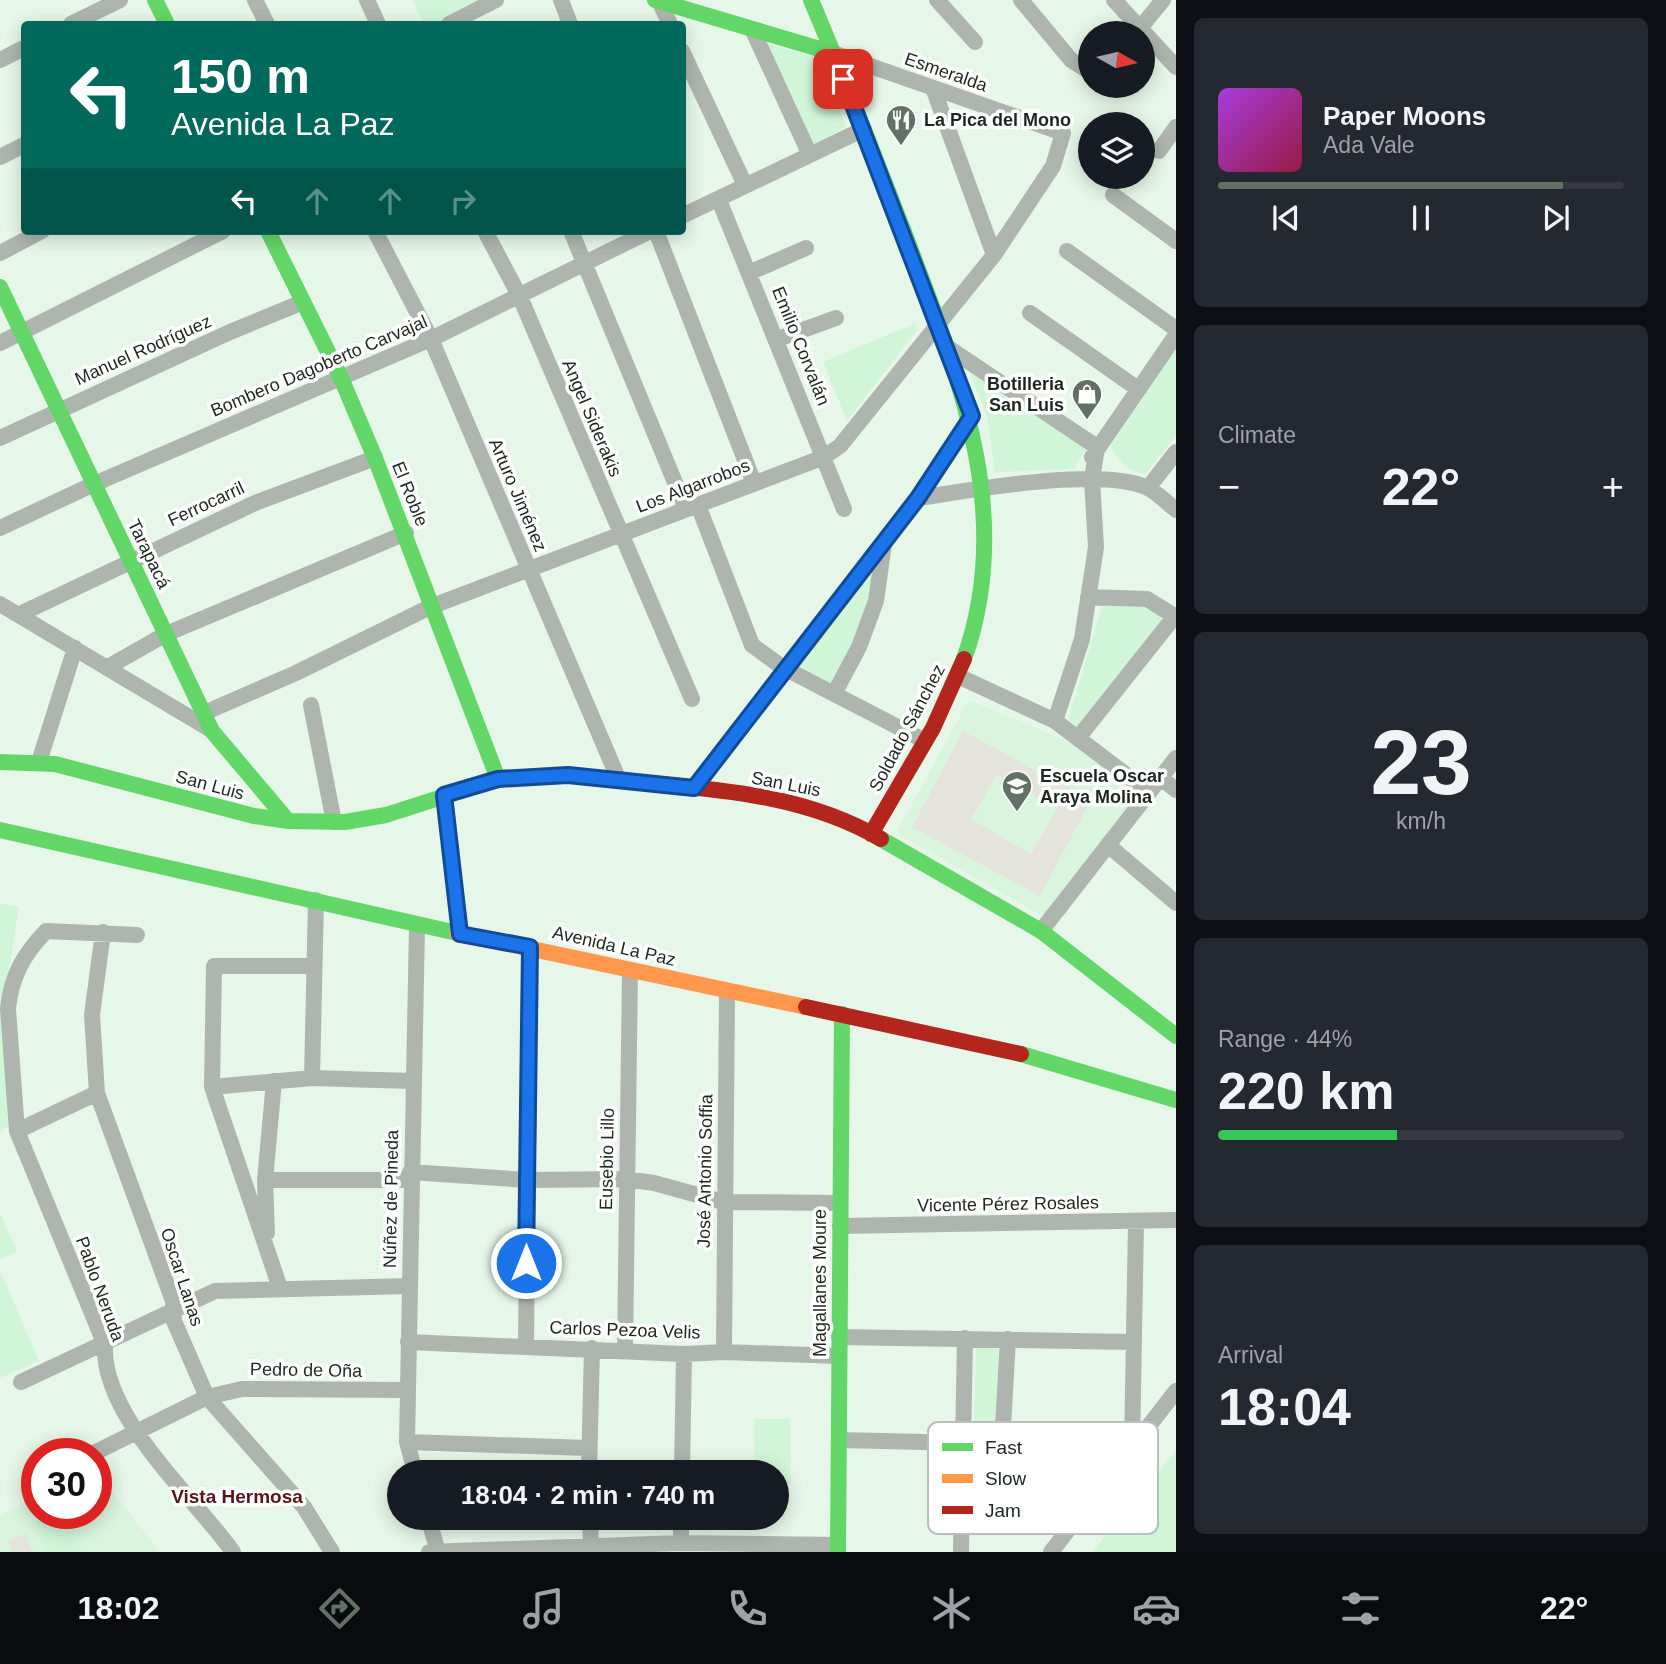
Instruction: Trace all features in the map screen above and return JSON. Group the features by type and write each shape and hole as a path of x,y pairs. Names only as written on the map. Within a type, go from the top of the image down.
{"street":[{"path":"77,21 120,0"},
{"path":"155,0 166,21"},
{"path":"254,0 265,21"},
{"path":"367,0 377,21"},
{"path":"455,21 495,0"},
{"path":"561,0 569,21"},
{"path":"937,0 975,42"},
{"path":"1021,0 1071,60 1078,64"},
{"path":"1114,0 1130,21"},
{"path":"1146,21 1163,0"},
{"path":"657,1 668,21"},
{"name":"Esmeralda","path":"657,1 753,32 833,53 1063,133"},
{"name":"Soldado Sánchez","path":"815,1 972,416 986,488 987,549 978,615 958,676 872,834"},
{"path":"753,32 809,153"},
{"path":"1155,47 1176,67"},
{"path":"0,61 21,50"},
{"path":"686,60 745,185"},
{"path":"933,88 994,255"},
{"path":"1159,151 1176,127"},
{"path":"686,214 809,153 864,129"},
{"name":"Los Algarrobos","path":"204,713 296,673 430,607 824,457 840,446 994,255 1053,166 1063,133"},
{"path":"0,157 21,146"},
{"path":"1113,195 1176,242"},
{"name":"Emilio Corvalán","path":"719,200 751,272 844,509"},
{"path":"0,253 34,235"},
{"path":"0,343 215,235"},
{"name":"El Roble","path":"270,235 341,378 375,458 406,533 430,607 498,779"},
{"name":"Arturo Jiménez","path":"377,235 431,338 618,778"},
{"name":"Angel Siderakis","path":"487,235 520,297 692,699"},
{"path":"573,235 752,645 786,670 925,741"},
{"name":"Bombero Dagoberto Carvajal","path":"0,528 94,484 431,338 520,297 642,235"},
{"path":"658,235 754,483"},
{"path":"751,272 806,248"},
{"path":"1067,251 1176,329"},
{"name":"Tarapacá","path":"0,287 212,731 288,821"},
{"name":"Manuel Rodríguez","path":"0,438 58,409 303,302"},
{"path":"1030,313 1138,389"},
{"path":"778,339 836,318"},
{"path":"1055,721 1082,639 1096,547 1085,480 1097,447 1176,335"},
{"path":"947,346 1097,447"},
{"path":"694,788 918,498 972,416"},
{"path":"1148,488 1176,452"},
{"name":"Ferrocarril","path":"20,614 255,503 375,458"},
{"path":"918,498 986,488 1118,480 1148,488 1176,510"},
{"path":"108,667 166,634 406,533"},
{"path":"834,694 859,647 876,601 884,542"},
{"path":"1078,738 1175,616 1147,599 1088,597"},
{"path":"0,604 212,731"},
{"path":"39,762 75,648"},
{"path":"958,676 1055,721 1149,792"},
{"path":"312,705 334,822"},
{"path":"1041,931 1176,758"},
{"name":"San Luis","path":"0,762 39,762 254,816 288,821 334,822 386,815 498,779 568,775 618,778 804,804 833,813 1041,931 1176,1036"},
{"path":"1161,778 1176,790"},
{"path":"444,795 460,934"},
{"name":"Avenida La Paz","path":"0,830 417,926 530,947 727,992 1037,1057 1176,1100"},
{"path":"1108,845 1176,903"},
{"path":"312,1078 316,901"},
{"name":"Núñez de Pineda","path":"412,1460 407,1442 411,1081 417,926"},
{"name":"Pablo Neruda","path":"137,935 46,931 19,964 9,991 8,1009 17,1131 105,1345 104,1363 135,1434 233,1552"},
{"name":"Oscar Lanas","path":"103,932 92,1015 97,1094 173,1301 174,1321 207,1398 304,1507 332,1552"},
{"path":"526,1345 530,947"},
{"path":"280,1288 212,1087 214,967 314,966"},
{"name":"Eusebio Lillo","path":"625,1350 625,1179 630,970"},
{"name":"José Antonio Soffia","path":"724,1352 723,1202 727,992"},
{"name":"Magallanes Moure","path":"838,1549 842,1014"},
{"path":"212,1087 312,1078 411,1081"},
{"path":"267,1250 265,1180 274,1081"},
{"path":"17,1131 97,1094"},
{"path":"265,1180 410,1176 527,1180 625,1179 723,1202 840,1203"},
{"name":"Vicente Pérez Rosales","path":"840,1226 1176,1220"},
{"path":"1132,1422 1136,1222"},
{"path":"22,1382 215,1291 409,1286"},
{"path":"839,1337 1133,1342"},
{"path":"963,1422 965,1338"},
{"path":"1003,1422 1008,1339"},
{"name":"Carlos Pezoa Velis","path":"408,1342 526,1345 684,1354 724,1352 839,1356"},
{"path":"588,1460 592,1348"},
{"path":"682,1460 684,1354"},
{"name":"Pedro de Oña","path":"112,1445 207,1398 242,1389 408,1391"},
{"path":"1152,1422 1176,1391"},
{"path":"839,1440 928,1442"},
{"path":"407,1442 588,1448"},
{"path":"431,1530 435,1551 591,1545 622,1548 681,1543 721,1548 838,1549"},
{"path":"590,1530 591,1545"},
{"path":"681,1530 681,1543"},
{"path":"961,1534 961,1552"},
{"path":"1051,1552 1065,1534"}],"shaded area":[{"path":"412,0 479,0 438,21 422,21"},
{"path":"766,44 817,57 846,127 810,147"},
{"path":"916,323 917,330 847,421 823,362"},
{"path":"1176,349 1176,436 1145,475 1124,465 1110,446"},
{"path":"966,364 1087,447 1074,469 995,472 987,417"},
{"path":"877,559 866,608 833,687 798,667"},
{"path":"1103,603 1151,606 1167,618 1079,727 1068,720"},
{"name":"Escuela Oscar Araya Molina","path":"969,700 1085,749 1144,793 1046,918 896,833"},
{"path":"0,903 19,907 3,1009 8,1126 0,1133"},
{"path":"0,1213 17,1251 0,1260"},
{"path":"0,1270 39,1361 0,1378"},
{"path":"976,1348 999,1349 995,1422 974,1422"},
{"path":"754,1419 790,1419 791,1485 789,1460 755,1460"},
{"path":"1176,1450 1176,1552 1092,1552 1107,1534 1158,1534 1158,1472"},
{"path":"112,1491 160,1552 0,1552 0,1516 21,1505 21,1529 112,1529"},
{"path":"38,1529 72,1529 81,1552 47,1552"}],"building":[{"path":"963,731 1091,800 1040,896 912,827","holes":["997,774 1057,809 1031,854 971,819"]},
{"path":"26,1534 33,1552 12,1552 8,1541"}],"traffic: fast":[{"path":"155,0 166,21"},
{"path":"655,0 833,53"},
{"path":"811,0 924,284 960,389 973,442 982,495 984,549 979,604 964,659"},
{"path":"270,235 341,378 375,458 498,779"},
{"path":"0,287 212,731 288,821"},
{"path":"0,762 55,764 254,816 288,821 345,822 386,815 498,779 568,775 659,784"},
{"path":"444,795 460,935"},
{"path":"0,830 457,933"},
{"path":"881,839 1041,931 1176,1036"},
{"path":"838,1552 842,1014"},
{"path":"1021,1054 1176,1100"}],"traffic: slow":[{"path":"457,933 806,1007"}],"traffic: jam":[{"path":"871,834 933,728 964,659"},
{"path":"659,784 773,799 828,815 881,839"},
{"path":"806,1007 1021,1054"}],"place":[{"name":"La Pica del Mono","path":"901,147"},
{"name":"Botilleria San Luis","path":"1087,421"},
{"name":"Escuela Oscar Araya Molina","path":"1017,813"}],"district":[{"name":"Vista Hermosa","path":"237,1496"}],"route":[{"path":"526,1263 530,947 460,934 444,795 498,779 568,775 618,778 694,788 918,498 972,416 843,79"}]}
